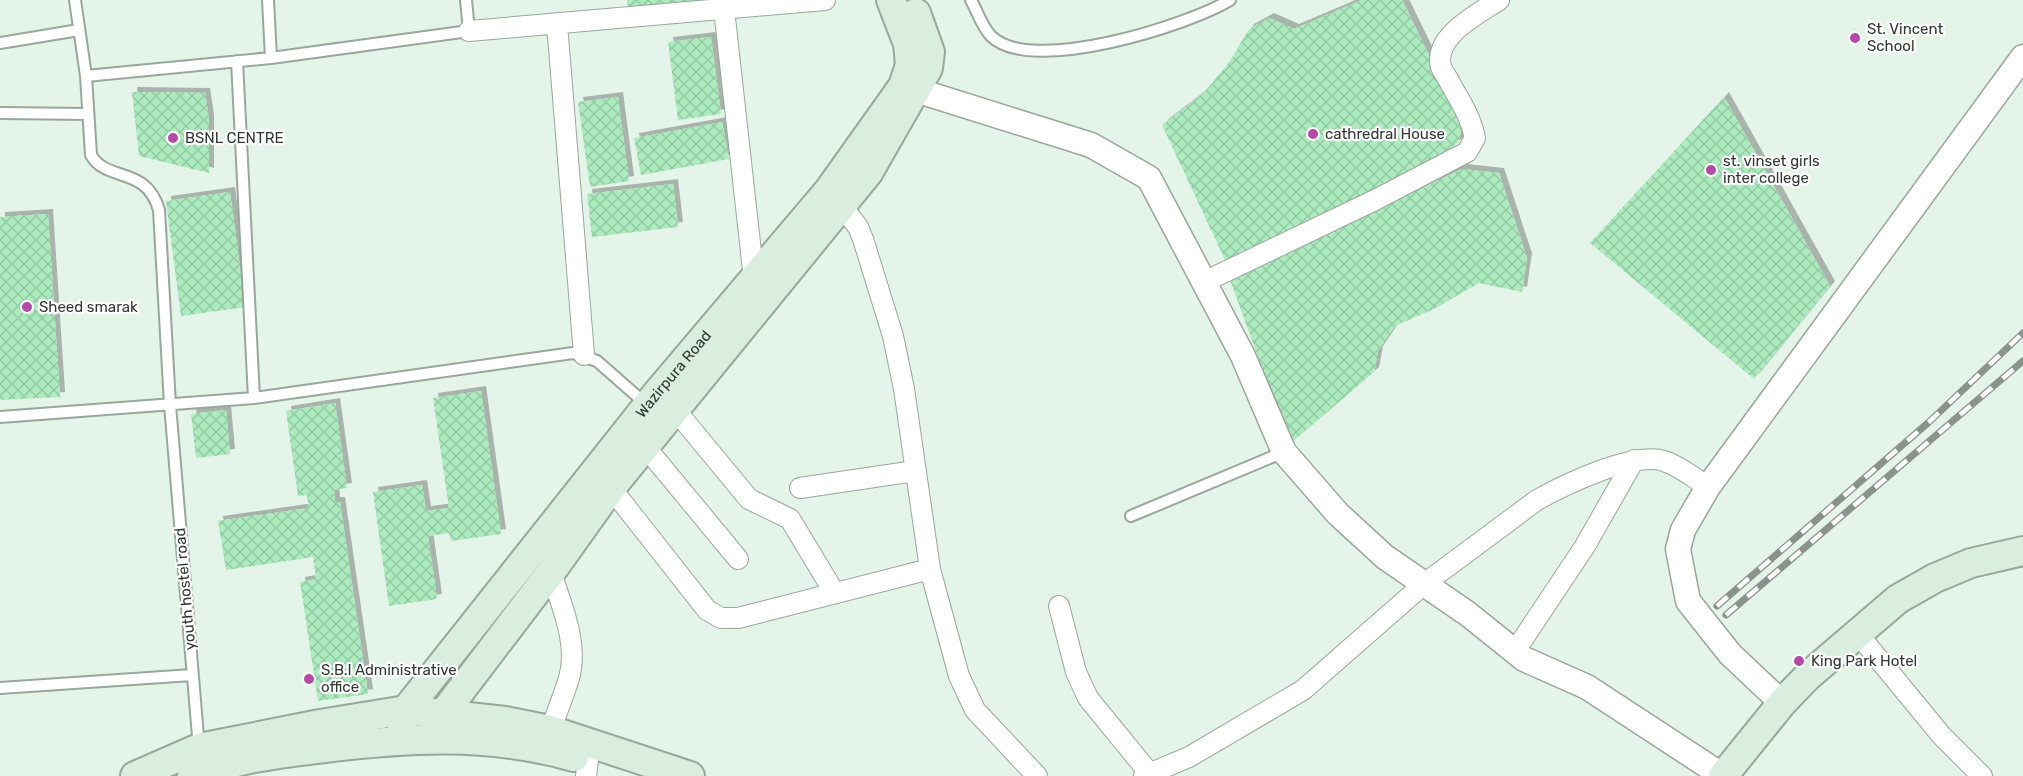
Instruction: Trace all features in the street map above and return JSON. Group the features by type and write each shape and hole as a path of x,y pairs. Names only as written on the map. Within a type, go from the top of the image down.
{"main road":[{"name":"Wazirpura Road","path":"891,0 908,44 909,88"},
{"name":"Wazirpura Road","path":"400,739 406,710 638,438 835,197 909,88 928,68 930,52 911,0"},
{"name":"Wazirpura Road","path":"662,407 754,279 835,197"},
{"name":"Wazirpura Road","path":"440,727 611,488 638,438"},
{"path":"1723,776 1782,703 1808,676 1898,599 1935,578 1971,563 2023,551"},
{"path":"197,766 320,724 406,710 440,727 474,740 548,740 690,776"},
{"path":"135,776 263,756 400,739 440,727"},
{"path":"548,740 587,768 633,776"}],"street":[{"path":"469,30 825,0"},
{"path":"1204,282 1377,200 1467,152 1475,138 1472,121 1441,67 1441,53 1448,39 1463,24 1499,0"},
{"path":"724,9 754,279"},
{"path":"557,24 584,355"},
{"path":"1782,703 1730,654 1688,601 1678,549 1683,530 1708,488 2023,57"},
{"path":"909,88 1091,144 1149,178 1243,356 1284,452 1338,514 1385,557 1524,659 1587,687 1723,776"},
{"path":"835,197 860,233 893,336 904,389 930,569 959,676 975,710 1037,776"},
{"path":"662,407 750,499 790,519 834,592"},
{"path":"638,438 738,558"},
{"path":"1059,606 1076,672 1088,698 1147,775 1189,757 1303,690 1424,584 1537,500 1556,489 1634,460 1665,461 1708,488"},
{"path":"1515,651 1585,546 1634,460"},
{"path":"800,488 915,471"},
{"path":"611,488 711,615 721,618 738,618 930,569"},
{"path":"548,740 570,676 572,651 571,638 551,572"},
{"path":"1857,634 1941,735 1982,776"}],"lane":[{"path":"0,112 88,114 86,76 75,0"},
{"path":"268,0 272,58"},
{"path":"86,76 272,58 469,30 466,0"},
{"path":"971,0 991,37 1026,51 1053,51 1118,42 1206,14 1230,0"},
{"path":"0,43 80,30"},
{"path":"237,62 255,398"},
{"name":"youth hostel road","path":"88,114 89,146 95,162 146,185 155,196 159,210 170,405 192,675 197,766"},
{"path":"0,417 255,398 561,354 584,355 597,361 662,407"},
{"path":"1131,516 1284,452"},
{"path":"0,688 192,675"}],"building":[{"path":"627,0 713,0 629,15"},
{"name":"cathredral House","path":"1362,0 1402,0 1462,123 1459,142 1426,165 1226,262 1162,125 1203,94 1230,61 1249,29 1269,18 1294,29"},
{"path":"711,37 721,114 678,120 668,42"},
{"name":"BSNL CENTRE","path":"132,92 205,93 209,120 209,173 139,156"},
{"path":"618,97 629,181 590,187 578,102"},
{"name":"st. vinset girls inter college","path":"1724,97 1830,286 1754,379 1590,243"},
{"path":"722,122 729,159 641,175 634,138"},
{"path":"1462,169 1499,173 1527,258 1522,292 1479,283 1434,309 1395,326 1378,351 1374,372 1290,444 1230,280"},
{"path":"673,184 678,227 592,237 587,194"},
{"path":"230,192 245,307 181,316 166,201"},
{"name":"Sheed smarak","path":"48,214 60,397 0,400 0,217"},
{"path":"481,391 501,534 451,541 449,533 428,536 437,599 389,606 373,492 422,485 426,511 449,508 433,398"},
{"path":"335,403 347,488 334,490 335,502 340,502 368,694 318,701 300,582 316,579 313,557 226,570 218,521 309,508 307,495 298,496 286,411"},
{"path":"226,410 230,454 196,458 191,414"}],"railway":[{"path":"1717,606 1929,422 2023,333"},
{"path":"1726,615 2023,361"}],"place":[{"name":"St. Vincent School","path":"1855,38"},
{"name":"cathredral House","path":"1313,134"},
{"name":"BSNL CENTRE","path":"173,138"},
{"name":"st. vinset girls inter college","path":"1711,170"},
{"name":"Sheed smarak","path":"27,307"},
{"name":"King Park Hotel","path":"1799,661"},
{"name":"S.B.I Administrative office","path":"309,679"}]}
